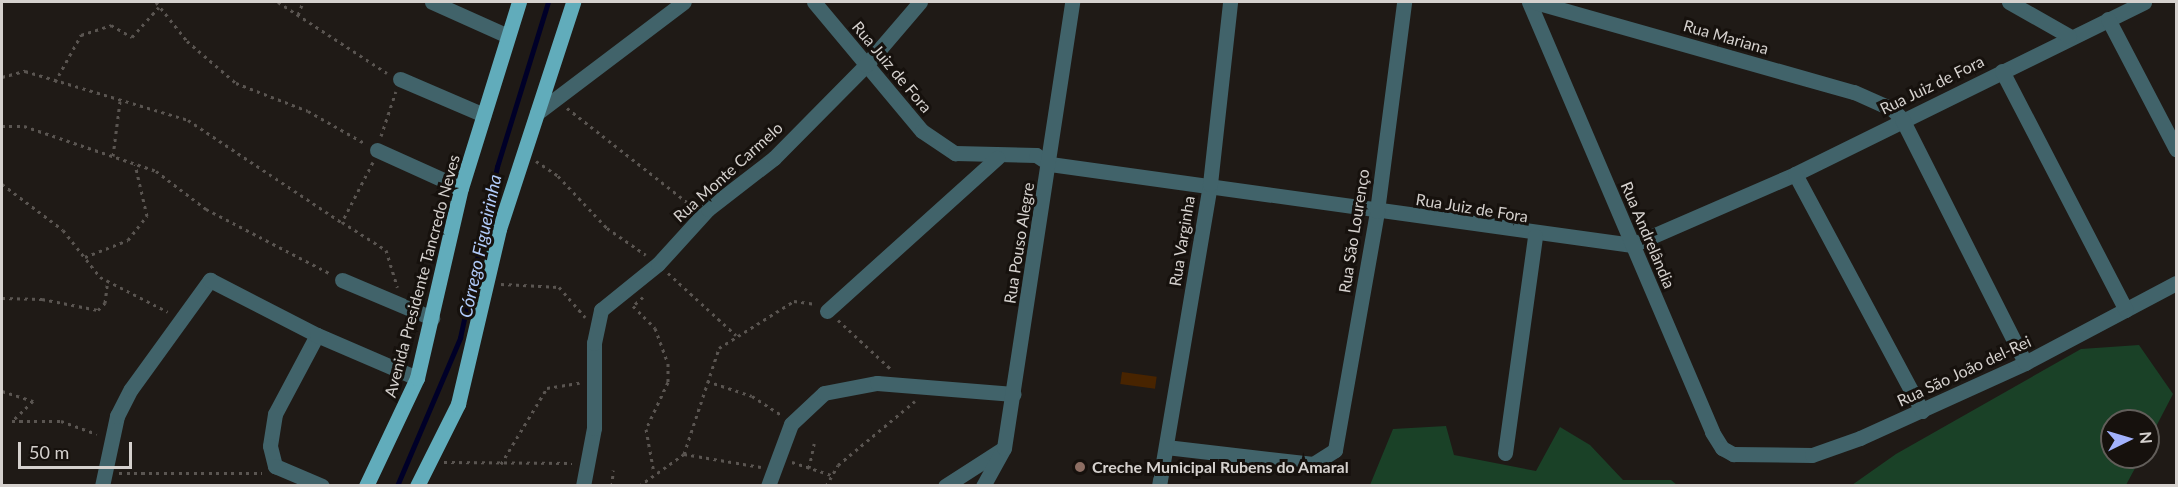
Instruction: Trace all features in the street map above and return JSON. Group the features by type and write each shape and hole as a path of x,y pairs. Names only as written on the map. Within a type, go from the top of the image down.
{"main road":[{"name":"Avenida Presidente Tancredo Neves","path":"366,486 417,378 461,188 519,2"},
{"path":"417,486 458,404 486,287 522,159 573,2"}],"street":[{"path":"432,2 508,36"},
{"path":"537,113 684,2"},
{"name":"Rua Juiz de Fora","path":"813,2 922,130 955,153 997,158 1036,156 1050,164 1210,184 1535,236 1632,245 1796,174 2069,36 2144,2"},
{"name":"Rua Monte Carmelo","path":"583,486 589,462 595,331 613,296 664,269 703,214 774,158 866,66 920,2"},
{"name":"Rua Pouso Alegre","path":"983,486 1004,448 1014,394 1050,164 1072,2"},
{"name":"Rua Varginha","path":"1159,486 1210,184 1230,2"},
{"name":"Rua São Lourenço","path":"1167,447 1325,461 1335,450 1377,211 1404,2"},
{"name":"Rua Andrelândia","path":"1529,2 1712,432 1722,448 1755,457"},
{"name":"Rua Mariana","path":"1534,2 1854,92 1902,119"},
{"path":"2009,2 2069,36"},
{"path":"2108,19 2176,149"},
{"path":"2002,71 2126,310"},
{"path":"400,79 484,115"},
{"path":"1902,119 2025,363"},
{"path":"377,150 461,188"},
{"path":"827,311 997,158"},
{"path":"1796,174 1922,411"},
{"path":"1505,453 1535,236"},
{"path":"342,279 432,318"},
{"path":"104,479 110,439 131,389 181,316 213,280 317,335 417,378"},
{"name":"Rua São João del-Rei","path":"1755,457 1812,455 1922,411 2025,363 2176,283"},
{"path":"317,335 270,429 275,466 322,486"},
{"path":"768,486 793,422 824,393 896,384 1014,394"},
{"path":"945,486 1004,448"}],"path":[{"path":"156,2 187,41 236,83 308,111 377,150"},
{"path":"278,2 383,71"},
{"path":"298,15 303,2"},
{"path":"55,82 81,35 111,25 132,37 159,7"},
{"path":"2,77 25,71 55,82 188,120 386,250 398,282 394,302"},
{"path":"342,222 364,188 400,79"},
{"path":"555,99 703,214"},
{"path":"113,156 120,101"},
{"path":"2,126 24,126 156,171 206,209 342,279"},
{"path":"522,159 538,161 558,176 607,228 664,269 736,336"},
{"path":"85,258 128,240 147,216 135,164"},
{"path":"2,184 63,230 85,258 108,280 181,316"},
{"path":"2,298 42,298 98,310 105,303 108,280"},
{"path":"486,287 532,281 559,287 595,331"},
{"path":"639,486 654,473 684,454 706,381 719,348 794,301 811,301 827,311 891,365 896,384"},
{"path":"633,306 655,328 668,363 668,382 646,429 654,473"},
{"path":"501,464 547,388 594,381"},
{"path":"706,381 752,396 793,422"},
{"path":"826,486 832,476 875,431 898,419 927,386"},
{"path":"2,391 33,401 12,421 61,421 110,439"},
{"path":"809,468 814,444"},
{"path":"684,454 774,470"},
{"path":"788,460 832,476"},
{"path":"428,462 501,464 589,462"},
{"path":"104,479 252,475 275,466"},
{"path":"612,486 613,470"}],"green space":[{"path":"2139,345 2173,394 2160,419 2160,409 2100,409 2100,469 2135,469 2126,485 1852,485 1896,454 2081,349"},
{"path":"1446,426 1454,455 1536,471 1560,427 1590,445 1623,480 1671,480 1677,485 1370,485 1393,429"}],"building":[{"path":"1122,372 1157,377 1155,389 1120,384"}],"waterway":[{"name":"Córrego Figueirinha","path":"397,486 460,338 497,167 548,2"}],"place":[{"name":"Creche Municipal Rubens do Amaral","path":"1080,467"}]}
